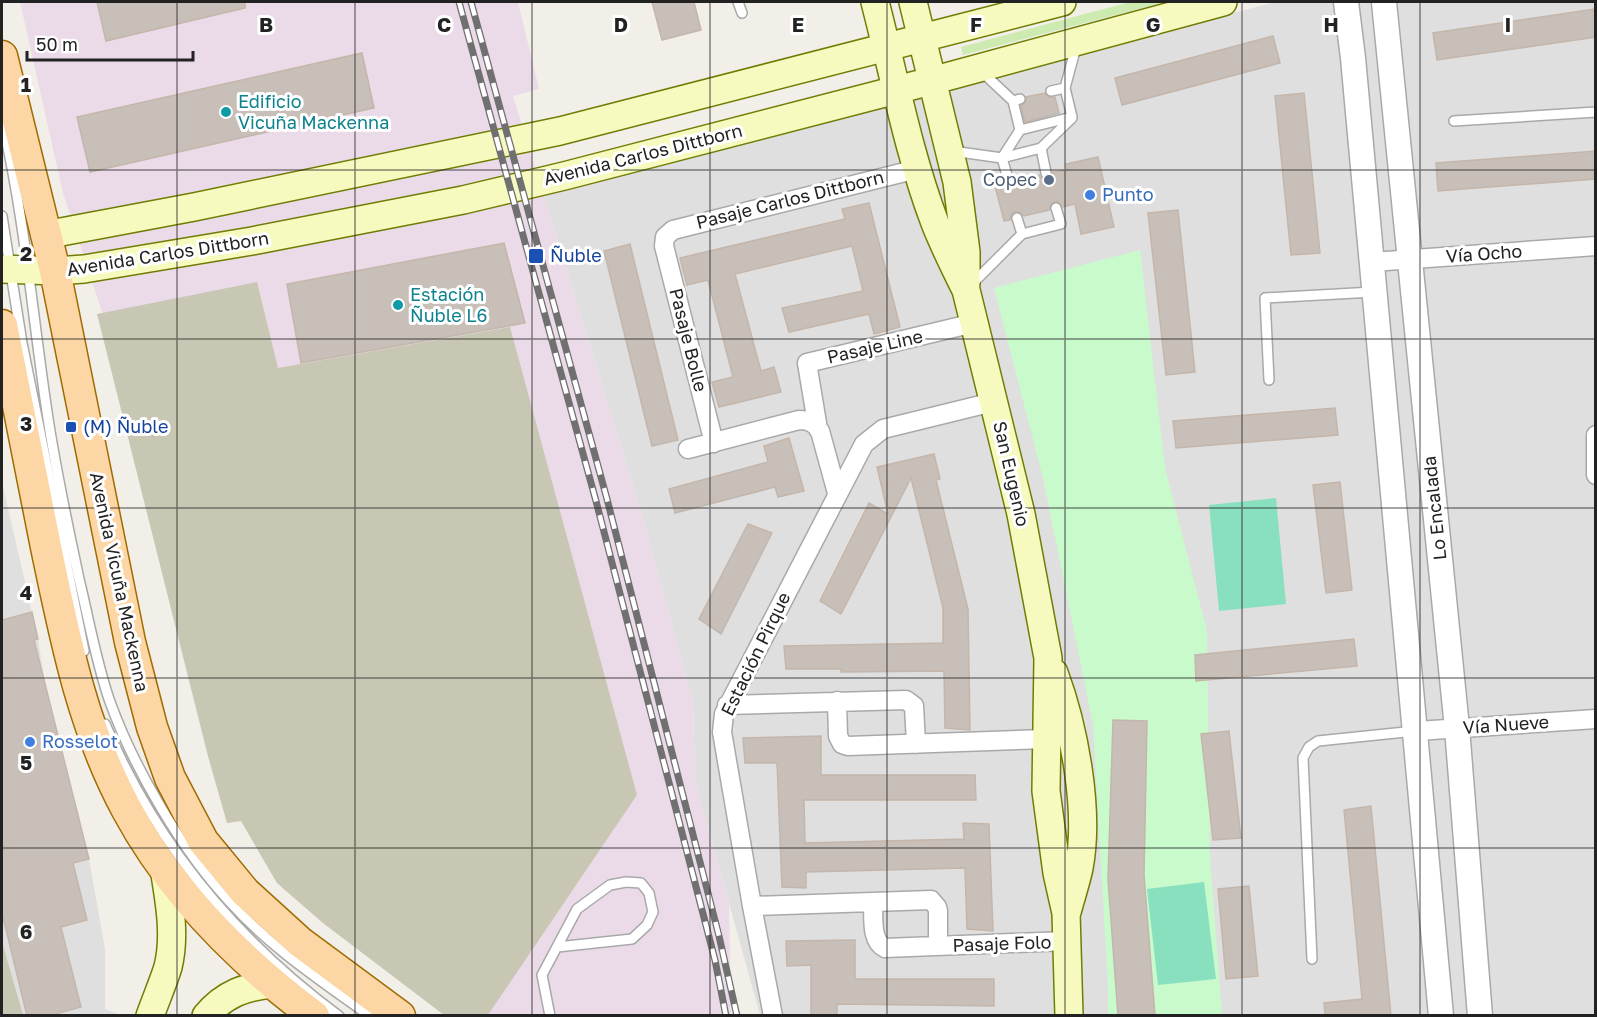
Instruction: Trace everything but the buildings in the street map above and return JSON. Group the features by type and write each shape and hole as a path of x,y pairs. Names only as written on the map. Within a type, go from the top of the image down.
{"main road":[{"name":"San Eugenio","path":"875,2 917,169 936,225 966,290 1028,547 1048,658 1071,727 1081,797 1079,867 1066,913"},
{"name":"San Eugenio","path":"913,2 950,151 963,214 966,290"},
{"path":"34,233 206,204 560,131 1062,2"},
{"name":"Avenida Carlos Dittborn","path":"24,270 84,269 252,242 463,200 931,81 1223,2"},
{"name":"Avenida Vicuña Mackenna","path":"2,57 34,233 24,270 152,727 170,778 203,841 245,892 300,942 400,1016"},
{"path":"2,325 64,633 91,731 115,788 142,836 196,910 273,984 314,1016"},
{"name":"San Eugenio","path":"1048,658 1046,791 1050,833 1066,913 1069,1016"},
{"path":"150,1016 168,965 170,952 171,908 164,868"},
{"path":"206,1016 232,993 256,985 273,984"}],"street":[{"path":"1346,2 1417,731 1440,1016"},
{"name":"Lo Encalada","path":"1384,2 1457,728 1480,1016"},
{"path":"1353,58 1390,54"},
{"name":"Pasaje Carlos Dittborn","path":"665,237 673,230 917,169"},
{"name":"Pasaje Bolle","path":"665,237 664,246 714,443"},
{"name":"Vía Ocho","path":"1372,262 1596,246"},
{"name":"Pasaje Line","path":"837,493 818,429 807,363 974,323"},
{"name":"Estación Pirque","path":"773,1016 722,732 727,705 864,444 883,429 993,402"},
{"path":"688,449 799,420 812,422 818,429"},
{"path":"1596,435 1596,475"},
{"path":"727,705 906,700 914,706 916,744"},
{"path":"837,701 838,736 845,746 1046,739"},
{"name":"Vía Nueve","path":"1417,731 1596,719"},
{"name":"Pasaje Folo","path":"752,906 926,900 934,903 938,912 938,946"},
{"name":"Pasaje Folo","path":"873,902 875,936 880,946 890,949 1066,941"}],"lane":[{"path":"738,2 742,13"},
{"path":"1072,117 1065,88 1077,41"},
{"path":"978,68 1016,100 1020,130 1002,158 1009,182"},
{"path":"1051,91 1065,88"},
{"path":"1454,122 1596,112"},
{"path":"1020,130 1072,117"},
{"path":"950,151 1002,158 1041,148 1072,117"},
{"path":"2,120 34,233"},
{"path":"1041,148 1046,173"},
{"path":"966,290 1022,234 1061,225 1056,208"},
{"path":"2,216 24,270 70,533 102,676 119,725 169,819 207,875 227,899 273,945 370,1016"},
{"path":"1017,218 1022,234"},
{"path":"24,270 50,488 86,661"},
{"path":"1269,380 1264,298 1374,292"},
{"path":"101,713 118,756 135,789 179,858 206,893 253,943 339,1016"},
{"path":"1312,959 1304,758 1309,747 1318,741 1417,731"},
{"path":"550,1016 542,975 577,909 610,885 626,882 641,883 649,893 653,912 647,925 632,939 557,947"}],"shaded area":[{"path":"20,2 518,2 539,89 513,96 640,509 693,702 695,781 729,904 731,1015 444,1015 323,923 277,883 241,821 227,823 134,460 105,321 63,193"},
{"path":"1276,2 1595,2 1595,1015 760,1015 695,781 693,702 640,509 543,193"},
{"path":"257,282 278,368 510,327 637,795 488,1015 444,1015 323,923 277,883 241,821 227,823 208,756 97,314"},
{"path":"2,482 38,639 45,683 89,859 105,949 105,1009 120,1015 2,1015"},
{"path":"2,942 23,1015 2,1015"}],"green space":[{"path":"1130,2 1165,2 963,55 961,47"},
{"path":"1140,250 1165,468 1207,631 1210,856 1222,1015 1108,1015 1093,725 1043,478 994,288"},
{"path":"1276,498 1286,604 1219,611 1209,505"},
{"path":"1204,882 1216,979 1158,985 1147,889"}],"railway":[{"path":"459,2 596,501 715,960 726,1016"},
{"path":"471,2 607,499 719,936 737,1016"}],"place":[{"name":"Edificio Vicuña Mackenna","path":"226,112"},
{"name":"Copec","path":"1049,180"},
{"name":"Punto","path":"1090,195"},
{"name":"Ñuble","path":"536,256"},
{"name":"Estación Ñuble L6","path":"398,305"},
{"name":"(M) Ñuble","path":"71,427"},
{"name":"Rosselot","path":"30,742"}]}
